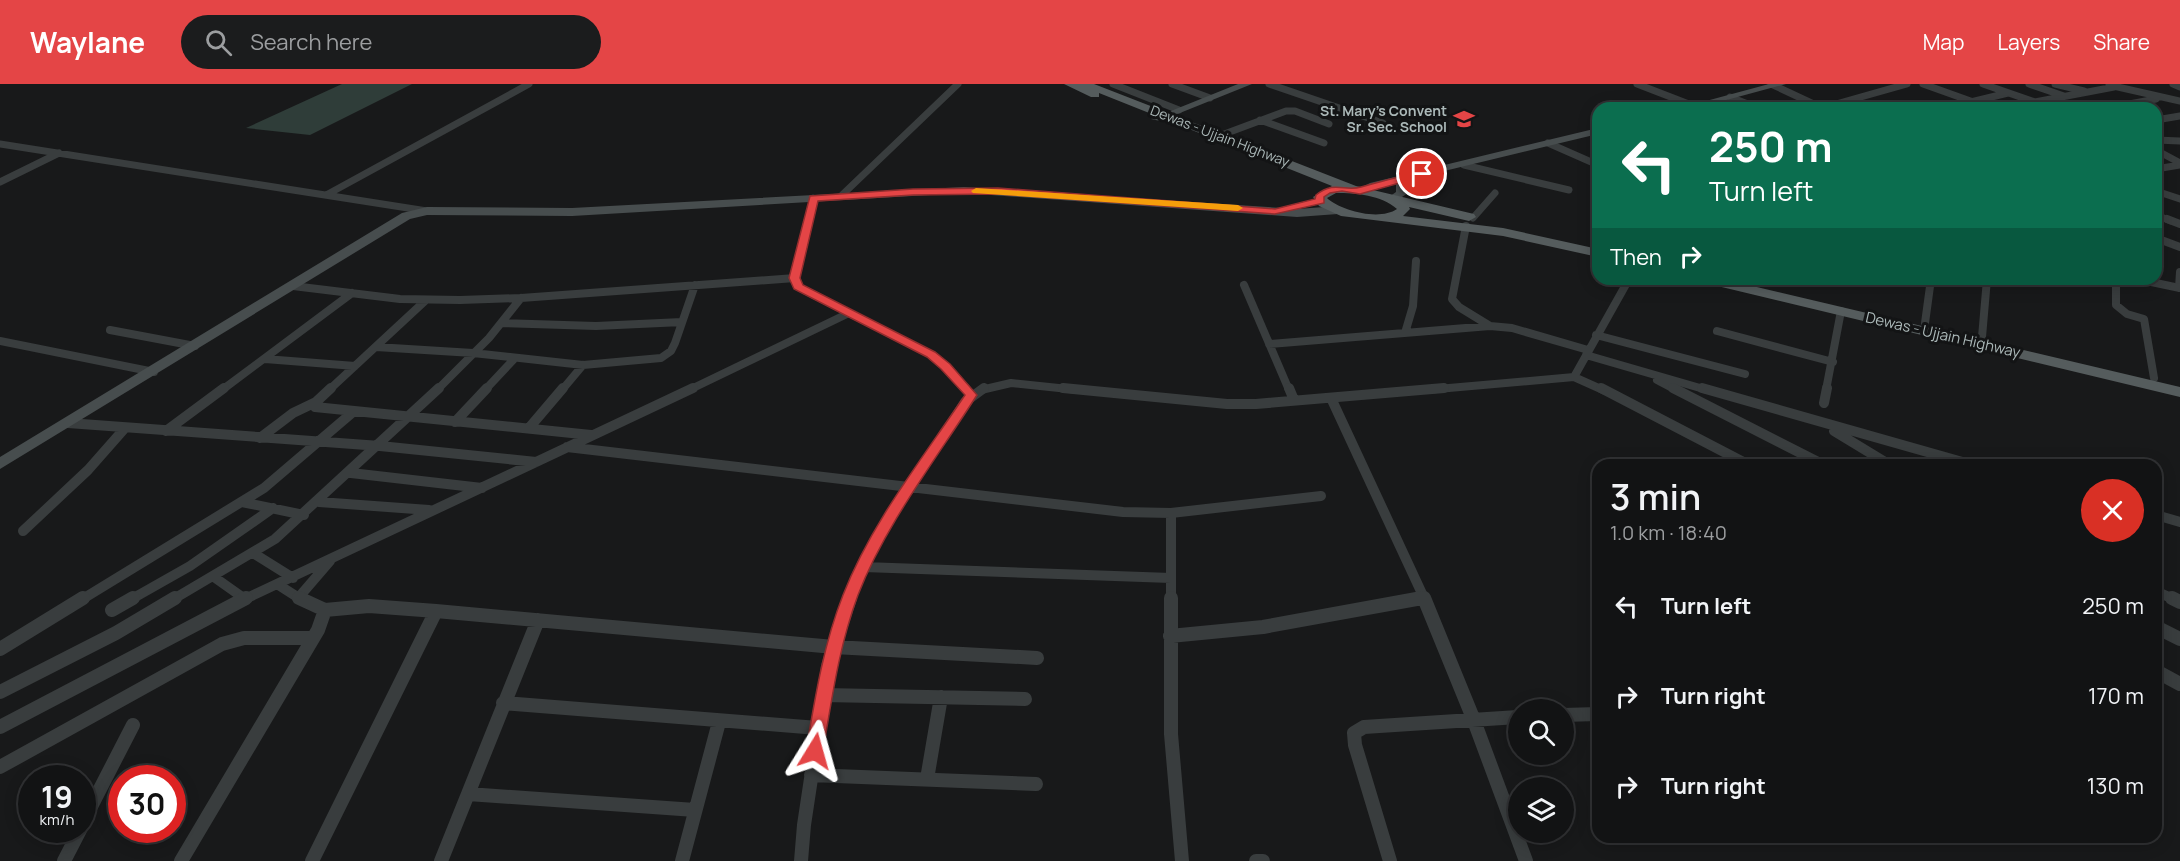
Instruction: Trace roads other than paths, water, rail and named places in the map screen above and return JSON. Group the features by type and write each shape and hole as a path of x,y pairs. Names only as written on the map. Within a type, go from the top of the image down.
{"main road":[{"name":"Dewas - Ujjain Highway","path":"1069,84 1219,136 1357,190 1470,222 1592,252"},
{"name":"Dewas - Ujjain Highway","path":"1085,84 1334,189 1357,190"},
{"path":"1320,201 1319,197 1323,193 1334,189"},
{"path":"1384,218 1402,213 1402,205 1394,200"},
{"name":"Dewas - Ujjain Highway","path":"1320,201 1338,210 1384,218 1470,222 1592,245"},
{"name":"Dewas - Ujjain Highway","path":"1730,285 2180,392"},
{"name":"Dewas - Ujjain Highway","path":"1764,285 2180,384"}],"street":[{"path":"328,194 529,84"},
{"path":"841,196 958,84"},
{"path":"1113,84 1179,110"},
{"path":"1172,84 1210,98"},
{"path":"1161,117 1247,84"},
{"path":"1269,84 1383,123"},
{"path":"1641,85 1658,84"},
{"path":"1710,102 1776,84 1810,102"},
{"path":"1840,102 1908,84"},
{"path":"1923,84 1973,102"},
{"path":"1983,84 2035,102 2114,87"},
{"path":"2029,84 2064,96"},
{"path":"2055,84 2087,92"},
{"path":"2103,84 2180,101"},
{"path":"2173,84 2180,87"},
{"path":"1641,85 1678,102"},
{"path":"1967,102 2009,93"},
{"path":"1730,97 1743,102"},
{"path":"2138,102 2163,97"},
{"path":"1219,136 1281,111 1291,111 1329,124"},
{"path":"2162,119 2180,117"},
{"path":"1260,120 1324,143"},
{"path":"1357,190 1592,132"},
{"path":"2162,140 2180,141"},
{"path":"1548,143 1592,162"},
{"path":"0,144 427,211 551,213 921,191 998,191 1314,214 1338,210"},
{"path":"0,182 59,153"},
{"path":"2162,154 2180,164"},
{"path":"2162,168 2180,164"},
{"path":"1464,165 1569,190"},
{"path":"1394,200 1402,193 1401,179"},
{"path":"2162,193 2180,199"},
{"path":"1490,327 1459,307 1452,299 1470,222 1495,194"},
{"path":"813,198 795,278 798,287 931,355 946,366 971,395"},
{"path":"1275,212 1320,201"},
{"path":"0,464 406,216 427,211"},
{"path":"2162,217 2180,224"},
{"path":"2162,240 2180,247"},
{"path":"1405,333 1413,306 1416,261"},
{"path":"2162,284 2180,288 2180,272"},
{"path":"293,286 426,300 521,298 795,278"},
{"path":"376,347 473,353 583,365 660,358 671,351 695,285"},
{"path":"1244,285 1294,400"},
{"path":"1574,377 1625,285"},
{"path":"1925,323 1930,285"},
{"path":"1982,337 1986,285"},
{"path":"2116,285 2116,305 2127,314 2144,319 2154,378"},
{"path":"166,431 352,294"},
{"path":"0,692 106,639 275,539 351,473 410,417 502,323 521,298"},
{"path":"260,438 293,413 316,402 426,300"},
{"path":"1824,403 1841,312"},
{"path":"0,728 245,599 847,314"},
{"path":"502,323 596,326 682,322"},
{"path":"1269,344 1490,327 1512,328 1646,373 1951,459"},
{"path":"110,330 195,346"},
{"path":"1717,331 1833,362"},
{"path":"1596,335 1745,374"},
{"path":"0,341 154,372"},
{"path":"455,422 514,358"},
{"path":"264,359 355,366"},
{"path":"529,428 583,365"},
{"path":"1646,373 1683,395 1812,459"},
{"path":"801,861 823,695 834,647 851,594 882,531 971,395 995,384 1011,383 1227,404 1256,404 1574,377 1737,459"},
{"path":"1331,398 1424,598 1473,718 1526,861"},
{"path":"316,402 315,407 353,412 591,435"},
{"path":"0,649 272,482 353,412"},
{"path":"68,423 320,441 536,462"},
{"path":"1823,424 1880,459"},
{"path":"24,531 88,470 124,428"},
{"path":"566,447 1123,512 1171,513 1321,496"},
{"path":"351,473 482,488"},
{"path":"242,502 304,515"},
{"path":"318,502 432,511"},
{"path":"112,610 190,566 273,508"},
{"path":"1171,513 1171,734 1182,861"},
{"path":"2162,517 2180,522"},
{"path":"253,553 293,578"},
{"path":"299,597 333,557"},
{"path":"864,567 1171,578"},
{"path":"214,577 245,599"},
{"path":"277,584 308,604 325,610 369,606 834,647 1037,658"},
{"path":"2162,594 2180,602"},
{"path":"1170,636 1263,627 1424,598"},
{"path":"181,861 312,638 325,610"},
{"path":"312,861 436,611"},
{"path":"441,861 538,620"},
{"path":"2162,630 2180,639"},
{"path":"0,767 222,644 244,638 312,638"},
{"path":"2162,674 2180,684"},
{"path":"823,695 1025,699"},
{"path":"927,779 940,697"},
{"path":"503,703 719,722 818,728"},
{"path":"1574,715 1592,714"},
{"path":"1390,861 1355,745 1354,733 1364,727 1508,717"},
{"path":"682,861 719,722"},
{"path":"96,797 133,724"},
{"path":"811,775 1036,784"},
{"path":"468,794 695,810"},
{"path":"64,861 73,843"},
{"path":"1256,861 1263,861"}],"place":[{"name":"St. Mary's Convent Sr. Sec. School","path":"1464,119"}]}
